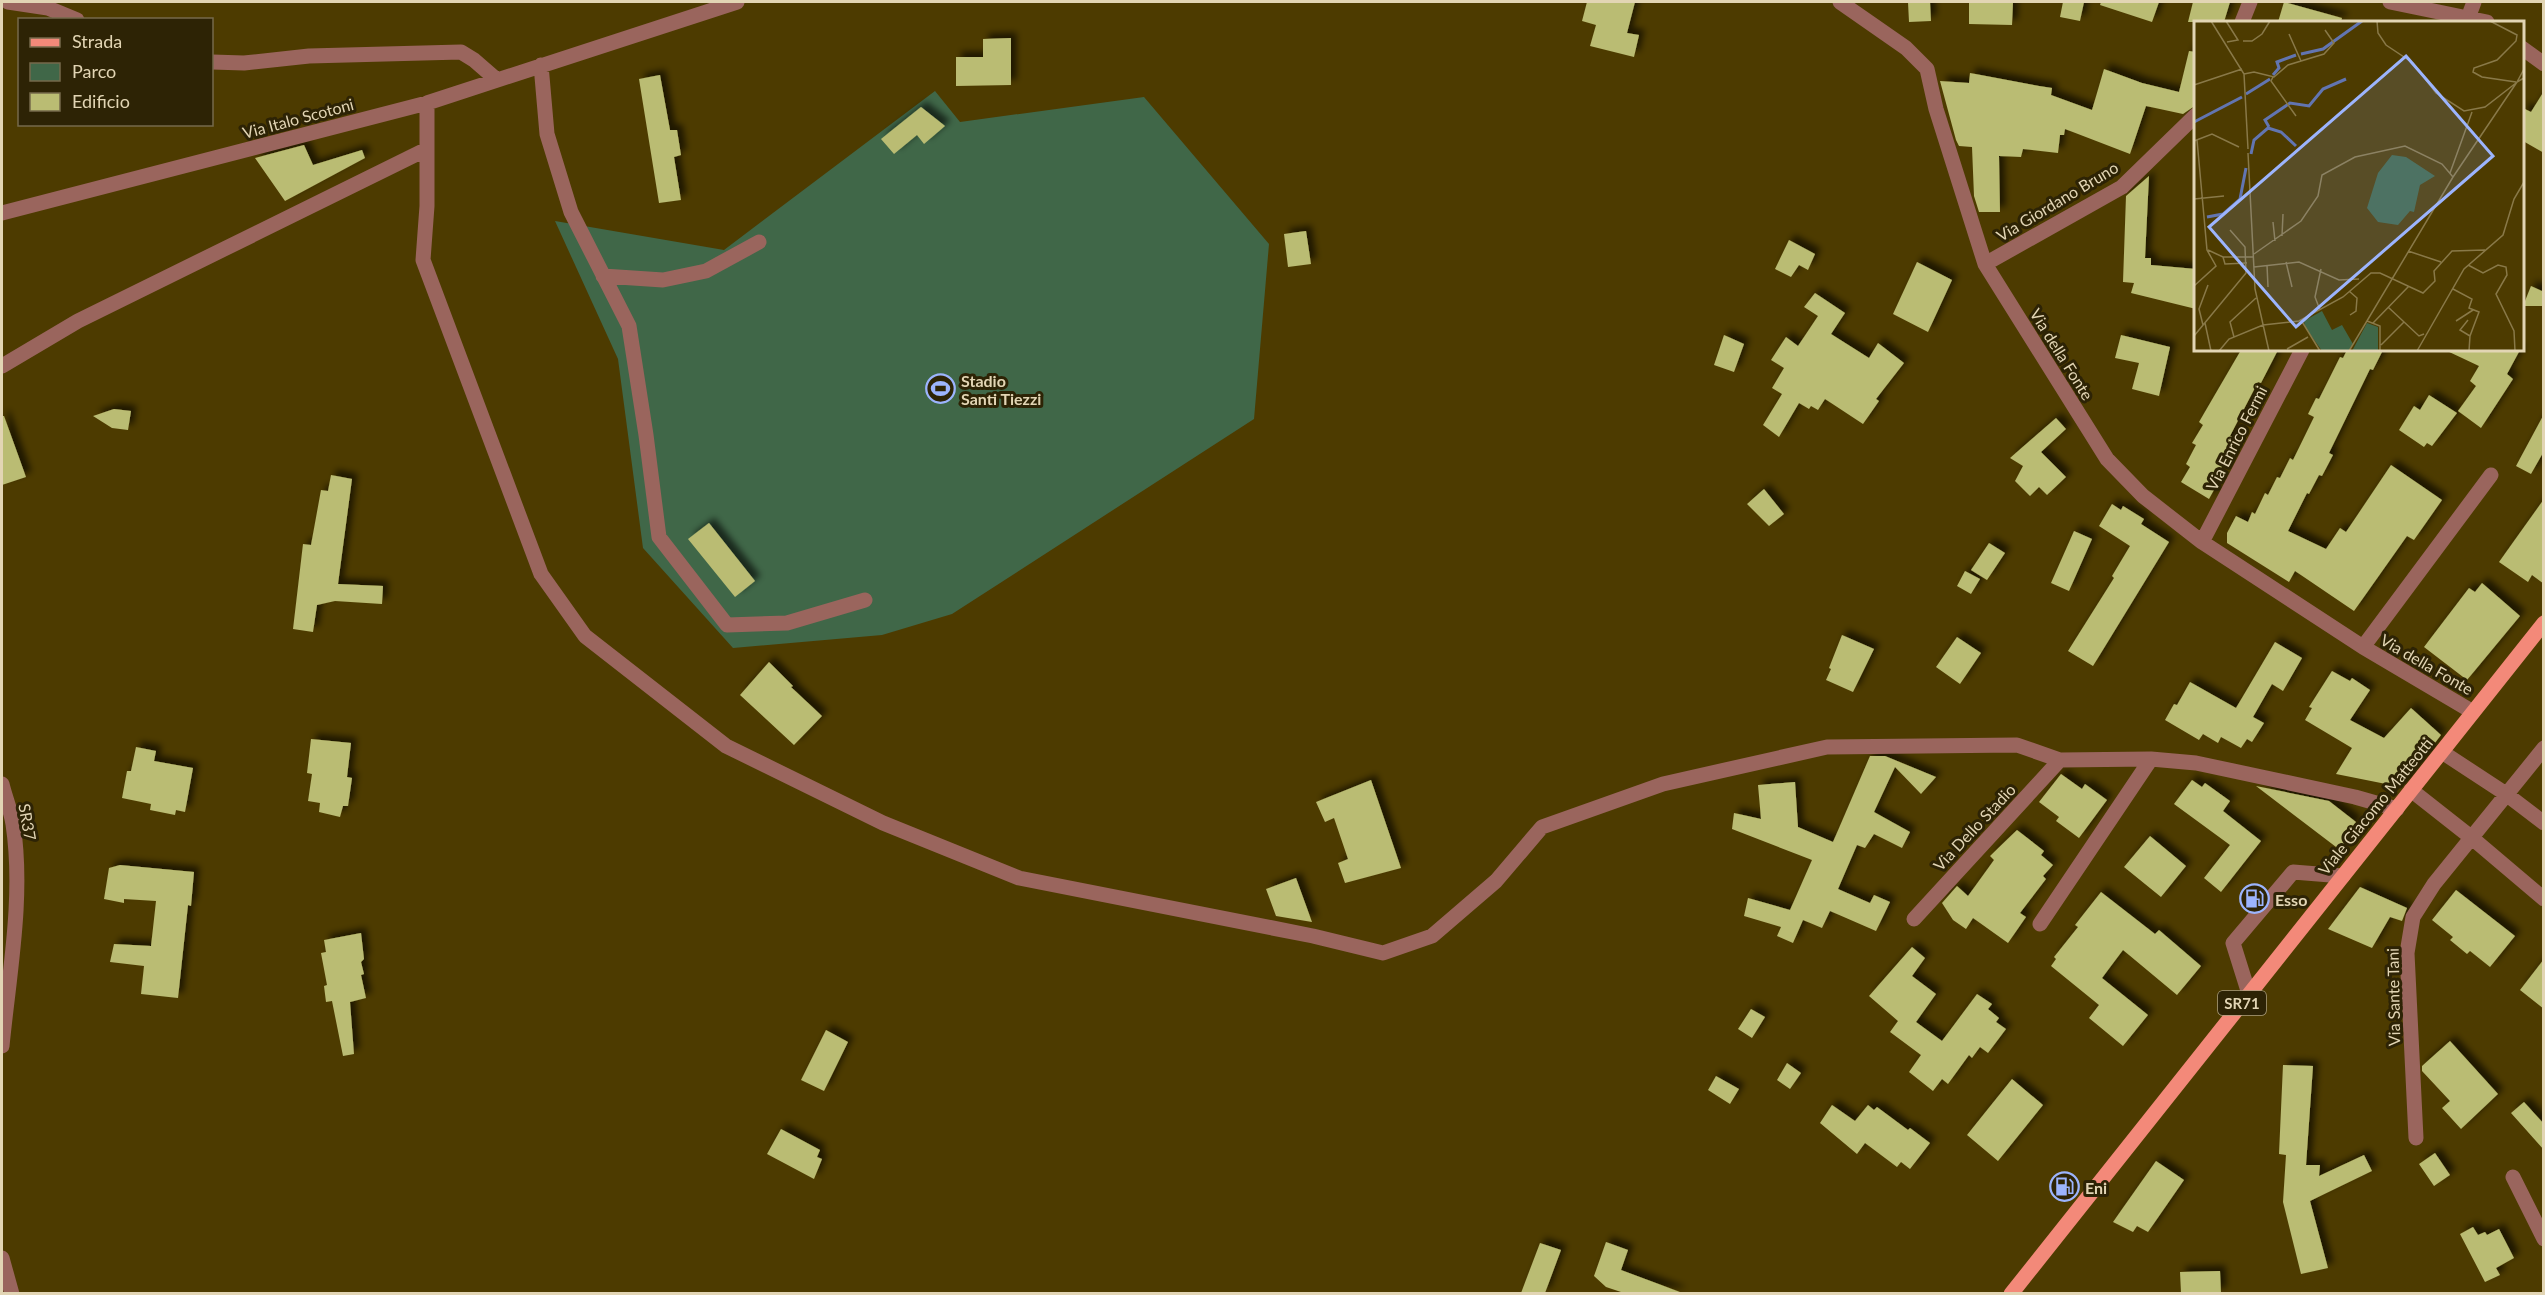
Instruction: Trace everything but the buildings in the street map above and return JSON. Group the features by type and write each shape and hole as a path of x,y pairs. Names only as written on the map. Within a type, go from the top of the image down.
{"main road":[{"name":"Viale Giacomo Matteotti","path":"2011,1293 2544,623"}],"street":[{"path":"8,2 48,8 72,18"},
{"name":"Via Italo Scotoni","path":"2,213 427,103 737,2"},
{"name":"Via della Fonte","path":"1840,2 1906,48 1927,69 1936,110 1985,264 2107,459 2143,496 2202,542 2363,647 2473,712"},
{"path":"2242,21 2250,2"},
{"path":"2390,2 2482,21"},
{"path":"2468,18 2474,2"},
{"path":"2524,49 2544,64"},
{"path":"213,62 244,63 309,56 461,52 497,80"},
{"path":"541,65 547,134 571,212 630,326 658,537 728,625 787,623 865,600"},
{"path":"427,103 427,206 423,260 541,574 585,636 726,746 883,823 1019,878 1313,936 1383,954 1432,936 1496,882 1542,827 1663,784 1827,747 2017,745 2060,760 2151,759 2196,763 2355,797 2397,809"},
{"name":"Via Giordano Bruno","path":"1985,264 2122,187 2194,117"},
{"path":"2,366 78,321 427,148"},
{"path":"603,276 663,279 706,271 759,242"},
{"name":"Via Enrico Fermi","path":"2202,542 2301,351"},
{"name":"Via della Fonte","path":"2363,647 2491,475"},
{"name":"Via Sante Tani","path":"2416,1138 2407,953 2413,917 2434,884 2544,748"},
{"path":"2442,752 2506,794 2544,823"},
{"path":"2040,924 2151,759"},
{"name":"Via Dello Stadio","path":"1914,919 2060,760"},
{"name":"SR37","path":"2,784 13,823 17,871 13,940 2,1046"},
{"path":"2411,790 2544,899"},
{"path":"2249,994 2233,943 2293,872 2343,876"},
{"path":"2513,1177 2544,1239"},
{"path":"2,1258 12,1293"}],"green space":[{"name":"Stadio Santi Tiezzi","path":"935,91 960,122 1144,97 1269,244 1254,419 952,614 882,635 733,648 643,548 618,359 555,221 724,250"}],"place":[{"name":"Stadio Santi Tiezzi","path":"940,389"},
{"name":"Esso","path":"2254,899"},
{"name":"Eni","path":"2064,1187"}]}
